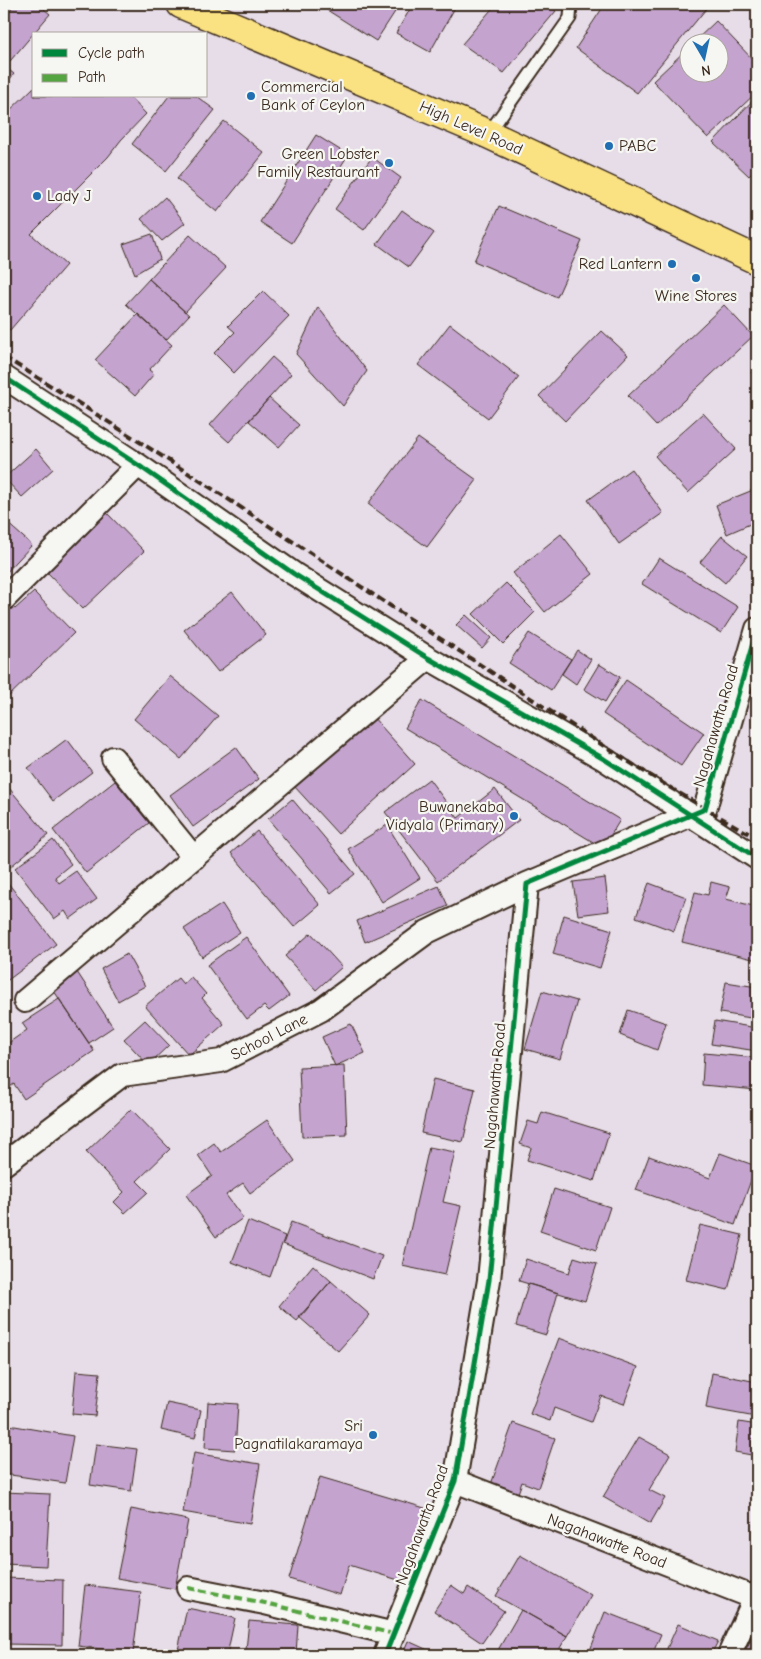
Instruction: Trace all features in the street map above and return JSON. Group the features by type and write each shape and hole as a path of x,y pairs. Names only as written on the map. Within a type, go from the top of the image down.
{"highway":[{"name":"High Level Road","path":"181,4 488,134 757,260"}],"street":[{"path":"4,377 138,466 294,574 428,658 604,759 693,814 757,858"},
{"path":"4,599 138,466"},
{"name":"Nagahawatta Road","path":"385,1655 455,1481 489,1280 528,884 705,810 757,629"},
{"path":"25,1001 428,658"},
{"path":"113,758 194,858"},
{"name":"School Lane","path":"4,1164 122,1075 221,1061 321,1010 427,932 528,884"},
{"name":"Nagahawatte Road","path":"455,1481 756,1596"},
{"path":"188,1588 265,1603 394,1634"},
{"path":"729,1655 756,1596"}],"lane":[{"path":"488,134 570,18 571,4"}],"building":[{"path":"15,4 38,4 50,14 35,32 32,32 32,35 5,67 14,74 4,86 4,17"},
{"path":"331,4 400,4 376,41 327,10"},
{"path":"413,4 457,4 430,52 396,33"},
{"path":"496,4 545,4 556,11 504,73 462,44"},
{"path":"605,4 710,4 687,32 678,32 678,43 637,93 576,48"},
{"path":"716,21 726,32 704,32"},
{"path":"728,34 757,64 757,92 708,138 653,81 678,57 678,82 728,82"},
{"name":"Lady J","path":"32,89 32,98 131,98 146,114 121,140 108,157 31,234 66,265 10,330 4,327 4,116"},
{"path":"757,96 757,168 749,176 713,142"},
{"path":"167,98 199,98 215,110 166,171 132,144"},
{"path":"224,121 264,153 217,212 177,179"},
{"path":"316,135 348,155 292,243 260,222"},
{"path":"372,157 401,178 364,230 335,209"},
{"path":"165,197 185,223 162,241 141,219"},
{"path":"499,206 582,241 557,297 474,261"},
{"path":"402,210 434,233 409,267 377,244"},
{"path":"152,234 160,259 135,274 123,244"},
{"path":"190,235 226,268 185,312 149,279"},
{"path":"149,279 189,315 166,340 126,304"},
{"path":"263,291 289,316 234,373 214,353 235,332 228,326"},
{"path":"724,305 753,336 656,426 628,396"},
{"path":"318,307 367,371 343,406 296,354"},
{"path":"138,314 172,345 149,370 154,374 135,396 95,360"},
{"path":"450,324 519,377 488,418 418,365"},
{"path":"602,331 628,355 565,421 539,396"},
{"path":"272,357 291,374 229,442 210,425"},
{"path":"757,360 757,376 751,373"},
{"path":"269,398 299,425 279,447 249,421"},
{"path":"703,413 736,449 688,493 655,456"},
{"path":"418,438 477,480 427,547 368,504"},
{"path":"36,449 53,469 22,497 4,478"},
{"path":"631,469 663,513 619,544 588,500"},
{"path":"753,490 757,500 757,521 727,534 716,505"},
{"path":"107,513 144,551 83,609 46,571"},
{"path":"4,520 32,545 4,575"},
{"path":"561,534 593,574 545,612 513,573"},
{"path":"722,536 747,556 725,583 700,562"},
{"path":"659,558 738,607 721,633 642,584"},
{"path":"506,583 535,612 503,644 473,614"},
{"path":"34,592 74,633 4,701 4,611 10,604 15,609"},
{"path":"232,592 266,635 218,672 184,630"},
{"path":"466,615 491,638 482,648 456,625"},
{"path":"529,633 571,659 551,690 509,663"},
{"path":"577,650 591,659 576,684 562,674"},
{"path":"599,664 620,677 605,702 584,689"},
{"path":"170,676 218,716 181,759 134,719"},
{"path":"626,680 704,733 681,766 603,714"},
{"path":"422,700 620,820 603,848 405,728"},
{"path":"372,716 415,764 338,834 294,786"},
{"path":"67,739 92,772 53,801 28,768"},
{"path":"236,747 259,779 193,827 170,795"},
{"path":"429,779 458,818 495,789 519,820 438,881 385,812"},
{"path":"115,781 149,823 86,873 53,830"},
{"path":"4,782 48,835 10,867 4,859"},
{"path":"292,799 355,874 331,893 268,819"},
{"path":"387,825 420,878 382,902 348,849"},
{"path":"257,831 320,905 294,927 231,853"},
{"path":"53,840 71,864 55,877 59,883 76,871 97,899 70,919 65,911 54,919 15,868"},
{"path":"4,878 56,944 4,983"},
{"path":"605,878 609,911 578,915 573,882"},
{"path":"711,882 730,887 726,899 757,907 751,930 757,931 757,960 682,942 695,892 708,895"},
{"path":"649,883 686,897 674,931 636,917"},
{"path":"439,886 448,906 365,942 357,921"},
{"path":"222,904 240,932 202,957 184,929"},
{"path":"564,915 612,930 600,968 553,954"},
{"path":"311,933 342,967 316,990 285,956"},
{"path":"246,937 289,996 269,1011 264,1006 247,1019 207,965"},
{"path":"127,954 145,986 118,1001 101,969"},
{"path":"77,972 113,1027 89,1043 52,988"},
{"path":"191,977 206,994 202,998 224,1024 189,1055 145,1006 178,978 183,984"},
{"path":"726,982 757,987 757,1019 720,1013"},
{"path":"542,991 577,1001 560,1059 525,1049"},
{"path":"59,999 94,1051 24,1099 14,1084 4,1091 4,1046 27,1030 22,1023"},
{"path":"628,1010 666,1023 657,1050 620,1035"},
{"path":"145,1020 169,1045 148,1065 124,1039"},
{"path":"715,1021 757,1028 757,1051 711,1044"},
{"path":"351,1024 365,1053 335,1066 322,1037"},
{"path":"704,1053 757,1058 757,1090 702,1085"},
{"path":"344,1065 347,1135 302,1137 299,1067"},
{"path":"433,1079 475,1089 463,1142 421,1133"},
{"path":"131,1109 170,1149 137,1181 148,1192 125,1213 114,1202 124,1192 86,1152"},
{"path":"542,1112 609,1133 594,1181 527,1160 531,1148 520,1144 528,1121 538,1124"},
{"path":"267,1120 295,1161 250,1193 243,1183 226,1195 243,1218 216,1237 186,1195 212,1176 198,1155 214,1143 221,1152"},
{"path":"429,1147 455,1152 443,1202 461,1206 445,1275 402,1266"},
{"path":"720,1153 756,1166 735,1225 636,1190 649,1156 710,1178"},
{"path":"554,1189 610,1207 596,1250 540,1231"},
{"path":"248,1221 285,1236 270,1277 232,1262"},
{"path":"291,1222 382,1256 373,1279 283,1244"},
{"path":"700,1225 742,1235 728,1290 686,1280"},
{"path":"574,1257 597,1264 585,1301 519,1281 526,1259 569,1273"},
{"path":"313,1265 331,1281 297,1321 279,1306"},
{"path":"331,1281 370,1315 338,1351 299,1317"},
{"path":"528,1284 558,1293 546,1335 516,1326"},
{"path":"559,1338 638,1367 624,1404 601,1396 591,1422 554,1408 550,1421 530,1414"},
{"path":"76,1371 100,1373 95,1416 72,1414"},
{"path":"712,1373 757,1382 756,1417 706,1408"},
{"path":"208,1402 238,1404 235,1450 205,1448"},
{"path":"167,1403 201,1410 195,1438 161,1430"},
{"path":"739,1422 757,1425 757,1456 735,1452"},
{"path":"513,1423 555,1438 538,1488 522,1482 517,1496 490,1487"},
{"path":"9,1425 73,1436 65,1483 4,1474"},
{"path":"639,1437 670,1454 649,1490 665,1498 650,1524 603,1497"},
{"path":"96,1444 137,1449 131,1491 90,1485"},
{"path":"194,1453 260,1464 250,1524 183,1512"},
{"path":"320,1477 428,1509 405,1582 349,1565 340,1595 289,1579"},
{"path":"4,1492 50,1494 46,1566 4,1564"},
{"path":"131,1509 188,1520 175,1589 117,1578"},
{"path":"520,1555 591,1595 567,1636 496,1596"},
{"path":"4,1578 63,1580 62,1645 4,1644"},
{"path":"85,1585 141,1592 133,1653 78,1646"},
{"path":"451,1585 464,1594 468,1587 504,1611 482,1643 434,1611"},
{"path":"187,1608 235,1618 227,1655 177,1655"},
{"path":"521,1610 567,1636 556,1655 507,1655 498,1650"},
{"path":"605,1612 661,1634 652,1655 595,1655 589,1653"},
{"path":"249,1621 298,1625 296,1654 246,1650"},
{"path":"678,1624 718,1641 711,1655 664,1655"},
{"path":"756,1630 757,1655 743,1655"},
{"path":"408,1641 439,1655 402,1655"}],"railway":[{"path":"4,357 183,470 616,754 757,838"}],"marked path":[{"path":"188,1588 265,1603 394,1634"}],"cycle path":[{"path":"4,377 138,465 294,574 428,658 604,759 757,858"},
{"path":"385,1655 455,1481 489,1280 527,884 705,809 757,629"}],"place":[{"name":"Commercial Bank of Ceylon","path":"251,96"},
{"name":"PABC","path":"609,146"},
{"name":"Green Lobster Family Restaurant","path":"389,163"},
{"name":"Lady J","path":"37,196"},
{"name":"Red Lantern","path":"672,264"},
{"name":"Wine Stores","path":"696,278"},
{"name":"Buwanekaba Vidyala (Primary)","path":"514,816"},
{"name":"Sri Pagnatilakaramaya","path":"373,1435"}]}
